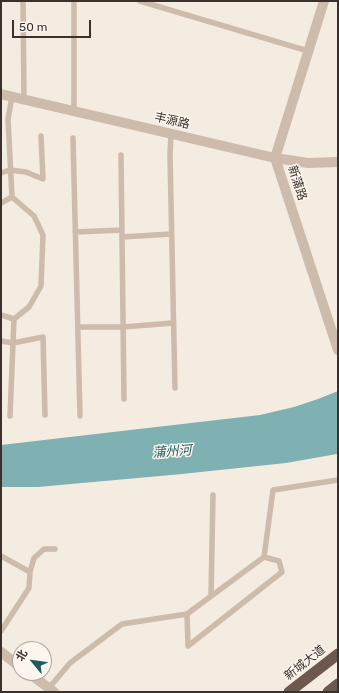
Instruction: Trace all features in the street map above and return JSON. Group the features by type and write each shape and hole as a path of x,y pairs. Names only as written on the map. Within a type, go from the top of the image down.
{"highway":[{"name":"新城大道","path":"289,692 338,654"},
{"path":"328,692 338,684"}],"street":[{"name":"新蒲路","path":"324,1 275,158 338,350"},
{"name":"丰源路","path":"1,94 275,158 308,162 338,162"},
{"path":"1,652 12,661"},
{"path":"40,681 52,690"}],"lane":[{"path":"23,1 24,99"},
{"path":"74,1 74,111"},
{"path":"140,1 308,51"},
{"path":"10,416 14,319 29,307 41,286 44,234 34,216 12,197 8,120 12,97"},
{"path":"171,134 171,234 175,388"},
{"path":"1,173 10,170 26,172 43,179 41,136"},
{"path":"73,138 80,416"},
{"path":"121,155 124,399"},
{"path":"1,203 12,197"},
{"path":"75,232 122,230"},
{"path":"122,237 171,234"},
{"path":"1,315 14,319"},
{"path":"78,327 124,327 173,323"},
{"path":"1,341 13,343 43,337 45,415"},
{"path":"52,690 70,663 122,624 187,614 264,557 273,490 338,480"},
{"path":"211,596 213,495"},
{"path":"1,631 29,588 30,572 34,558 44,549 55,549"},
{"path":"1,556 30,572"},
{"path":"187,614 188,646 282,572 279,561 264,557"}],"water":[{"name":"蒲州河","path":"338,391 338,454 286,463 182,474 38,487 1,487 1,445 260,415 294,407"}]}
